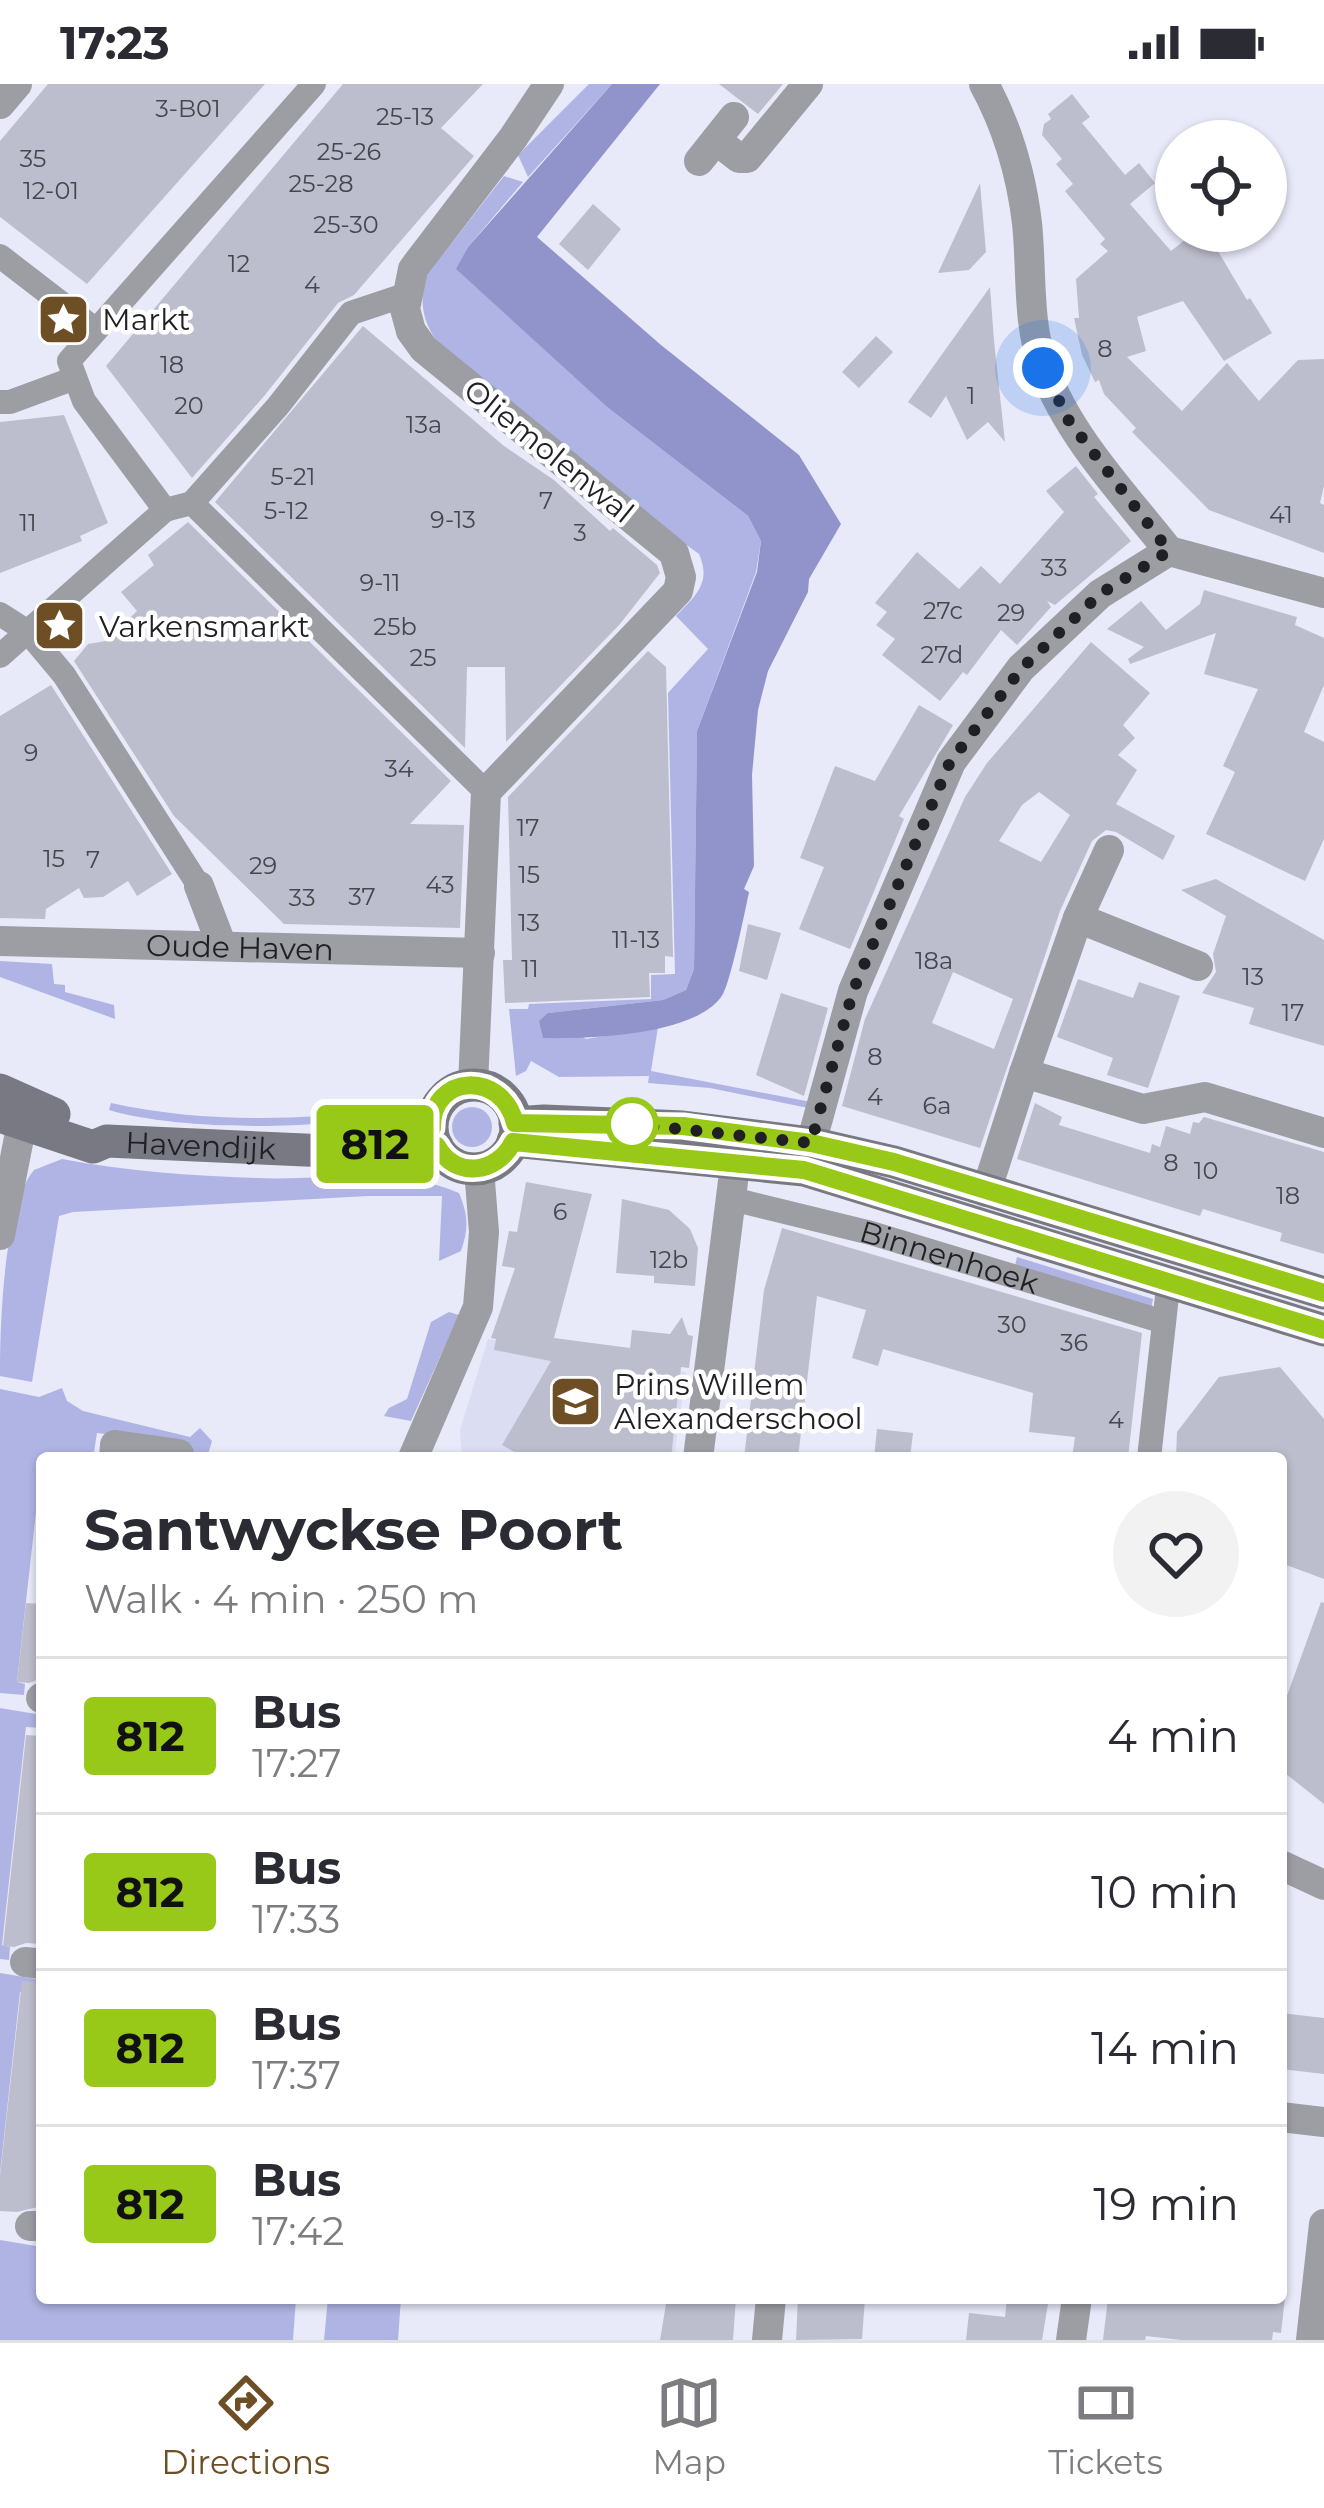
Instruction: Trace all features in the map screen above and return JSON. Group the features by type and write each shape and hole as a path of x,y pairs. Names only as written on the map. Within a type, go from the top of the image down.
{"main road":[{"path":"473,1084 496,1091 505,1100 514,1132 502,1158 479,1169 460,1167 442,1156 434,1137 440,1101 454,1089 473,1084"},
{"name":"Havendijk","path":"0,1090 19,1115 93,1147 107,1141 394,1154 434,1137"},
{"name":"Binnenhoek","path":"514,1132 737,1148 810,1146 894,1162 1324,1294"},
{"name":"Binnenhoek","path":"810,1146 1324,1330"}],"street":[{"path":"0,104 17,84"},
{"path":"0,402 10,402 72,370 96,330 314,84"},
{"path":"0,656 165,511 192,503 351,313 405,295 417,262 549,84"},
{"path":"716,140 739,158 747,158 808,84"},
{"path":"984,84 1011,136 1026,220 1034,324 1043,368 1069,421 1169,551 1324,593"},
{"path":"0,256 96,330"},
{"name":"Oliemolenwal","path":"405,295 407,320 424,349 674,553 682,577 678,591 486,792"},
{"path":"72,370 84,401 165,511"},
{"path":"192,503 486,792 473,1084"},
{"path":"810,1146 853,991 950,762 1022,668 1100,594 1169,551"},
{"path":"0,614 28,632 64,675 199,886 222,946"},
{"path":"986,1192 1078,918 1109,850"},
{"path":"1078,918 1198,966"},
{"name":"Oude Haven","path":"0,941 480,953"},
{"path":"1024,1073 1143,1108 1205,1097 1324,1133"},
{"path":"0,1235 19,1115"},
{"path":"699,1452 737,1148"},
{"path":"415,1452 478,1307 483,1253 479,1169"},
{"name":"Binnenhoek","path":"732,1199 871,1233 1164,1322"},
{"path":"1150,1452 1167,1296"},
{"path":"115,1452 116,1444 166,1452"},
{"path":"1287,1868 1324,1885"},
{"path":"1287,2118 1324,2122"},
{"path":"1311,2340 1324,2224"},
{"path":"767,2340 770,2304"},
{"path":"1072,2340 1076,2304"}],"shaded area":[{"path":"589,84 612,84 528,177 518,155"},
{"path":"612,84 660,84 537,237 661,345 799,455 841,524 809,579 808,592 768,671 758,710 752,775 754,866 744,889 749,892 723,994 710,1008 667,1027 613,1036 543,1038 539,1021 548,1013 663,1000 686,990 694,969 697,731 757,572 761,541 748,516 607,407 456,269 468,247"},
{"path":"504,176 523,182 468,247 457,269 607,407 748,516 761,541 756,572 697,731 694,969 686,990 663,1000 548,1013 586,1039 658,1027 651,1071 811,1102 808,1108 710,1088 648,1083 649,1076 559,1077 531,1061 516,1076 509,1009 651,999 651,975 675,974 668,693 708,649 676,616 702,581 699,554 588,474 444,351 427,324 423,307 426,276"},
{"path":"0,961 52,964 54,984 65,985 65,992 114,1005 115,1019 0,977"},
{"path":"111,1103 213,1117 385,1114 323,1123 208,1125 137,1117 109,1110"},
{"path":"472,1107 486,1113 492,1127 486,1141 472,1147 458,1141 452,1127 458,1113"},
{"path":"62,1159 208,1176 410,1179 459,1193 466,1215 465,1235 461,1251 439,1261 442,1196 368,1196 59,1216 32,1382 0,1376 5,1268 16,1211 34,1170"},
{"path":"1017,1257 1153,1299 1151,1310 1015,1266"},
{"path":"449,1312 459,1315 411,1421 384,1416 407,1399 431,1322"},
{"name":"Prins Willem Alexanderschool","path":"488,1339 686,1372 675,1452 462,1452 460,1430"},
{"path":"62,1388 67,1401 83,1411 190,1437 200,1428 212,1441 209,1452 190,1452 190,1445 97,1433 94,1452 36,1452 36,1512 17,1682 25,1684 24,1695 0,1693 0,1389 39,1397"},
{"path":"0,1708 36,1714 36,1728 26,1727 2,1945 10,1947 9,1960 0,1959"},
{"path":"0,1973 36,1979 36,1993 20,1992 0,2173"},
{"path":"0,2240 36,2246 36,2304 296,2304 293,2340 0,2340"},
{"path":"327,2304 401,2304 398,2340 324,2340"}],"building":[{"path":"48,84 265,84 87,284 0,217 0,141"},
{"path":"343,84 483,84 441,128 474,156 354,295 338,303 192,478 106,366"},
{"path":"719,84 783,84 758,114"},
{"path":"1072,94 1090,117 1082,123 1125,175 1139,163 1155,183 1130,204 1155,233 1155,252 1218,252 1272,333 1224,361 1183,301 1137,317 1146,351 1127,357 1182,411 1227,363 1259,401 1298,360 1324,359 1320,503 1324,505 1324,553 1209,510 1132,432 1136,428 1104,394 1099,380 1095,382 1082,355 1074,318 1079,318 1076,279 1108,251 1100,244 1105,239 1065,191 1073,184 1056,164 1062,159 1042,135 1044,124 1051,119 1048,114"},
{"path":"980,183 986,252 969,270 938,273"},
{"path":"593,204 621,229 588,270 559,244"},
{"path":"990,287 1005,442 988,422 967,440 946,396 931,418 908,402"},
{"path":"363,326 504,446 554,480 610,531 613,528 657,565 660,573 620,624 506,742 505,667 467,667 465,748 215,502"},
{"path":"876,336 893,352 859,388 842,372"},
{"path":"64,415 108,523 80,536 82,541 0,573 0,422"},
{"path":"1076,466 1098,494 1094,497 1131,541 1055,605 1047,601 1051,607 1017,645 1001,630 940,701 882,655 895,639 876,625 887,612 875,603 917,552 959,589 981,566 1000,584 1064,512 1046,491"},
{"path":"188,522 451,781 410,824 464,825 460,928 284,924 174,816 74,661 88,644 106,641 137,611 121,592 154,565 148,555"},
{"path":"1204,590 1297,617 1295,625 1324,638 1324,685 1304,732 1324,742 1324,839 1305,881 1206,834 1235,772 1223,766 1258,689 1204,674 1216,633 1130,664 1128,659 1144,647 1107,629 1141,601 1166,630 1200,604"},
{"path":"1091,642 1150,693 1123,725 1135,738 1118,755 1137,770 1116,804 1175,836 1163,860 1116,832 1106,830 1092,841 1060,911 980,1148 842,1106 865,1019 965,797 987,763","holes":["1039,792 1070,815 1041,862 999,841 1022,805","953,972 1013,999 994,1049 932,1023"]},
{"path":"648,651 666,667 673,957 665,956 665,973 649,973 650,997 505,1003 503,960 512,960 508,797"},
{"path":"51,685 172,874 137,896 128,881 103,897 84,898 79,888 46,909 45,919 0,918 0,716"},
{"path":"919,705 953,725 899,816 904,819 850,949 799,929 824,867 800,858 835,766 875,781"},
{"path":"1216,879 1324,940 1324,1046 1249,1024 1254,1008 1202,993 1216,972 1213,954 1226,916 1181,890"},
{"path":"748,924 781,933 767,980 739,971"},
{"path":"1078,979 1133,998 1139,982 1180,996 1148,1088 1107,1075 1113,1058 1057,1037"},
{"path":"781,993 828,1008 804,1096 756,1075"},
{"path":"1035,1103 1062,1117 1059,1125 1150,1153 1152,1144 1160,1147 1166,1126 1190,1134 1193,1122 1204,1117 1324,1152 1324,1254 1280,1241 1282,1233 1203,1209 1200,1216 1017,1159"},
{"path":"526,1182 592,1194 554,1338 630,1348 632,1330 670,1334 682,1317 688,1335 693,1336 689,1368 681,1367 672,1452 514,1452 502,1445 551,1361 494,1350 496,1339 491,1338 515,1268 502,1266 509,1231 517,1232"},
{"path":"622,1199 669,1210 690,1229 698,1248 695,1286 654,1283 654,1276 616,1273"},
{"path":"782,1228 1142,1333 1129,1452 1073,1452 1075,1437 1029,1432 1033,1393 883,1349 878,1366 852,1358 866,1310 817,1296 799,1452 745,1452 764,1290"},
{"path":"1280,1367 1324,1419 1324,1579 1287,1565 1287,1452 1176,1452 1177,1432 1219,1377"},
{"path":"877,1429 913,1433 911,1452 875,1452"},
{"path":"26,1603 36,1604 36,1680 17,1682"},
{"path":"1324,1603 1324,1804 1287,1775 1287,1696"},
{"path":"26,1735 36,1736 36,1944 3,1946"},
{"path":"22,1981 36,1982 36,2207 0,2211"},
{"path":"1287,2014 1324,2018 1324,2074 1287,2070"},
{"path":"666,2304 736,2304 733,2340 660,2340"},
{"path":"798,2304 865,2304 862,2339 796,2340"},
{"path":"1006,2304 1048,2304 1042,2340 966,2340 969,2313 1005,2317"},
{"path":"1107,2304 1284,2304 1281,2333 1273,2332 1272,2340 1146,2336 1145,2340 1103,2340"}],"bus line":[{"name":"812","path":"1324,1293 894,1162 811,1143 683,1126 515,1123 512,1110 496,1091 473,1084 454,1089 440,1101 432,1128 387,1137 364,1151 394,1154 437,1146 442,1156 460,1167 479,1169 502,1158 513,1142 804,1170 1324,1330"}],"place":[{"name":"Markt","path":"63,319"},
{"name":"Varkensmarkt","path":"60,626"},
{"name":"Prins Willem Alexanderschool","path":"575,1401"}],"route":[{"path":"632,1124 811,1143 853,991 950,762 1022,668 1100,594 1169,551 1069,421 1043,368"}]}
